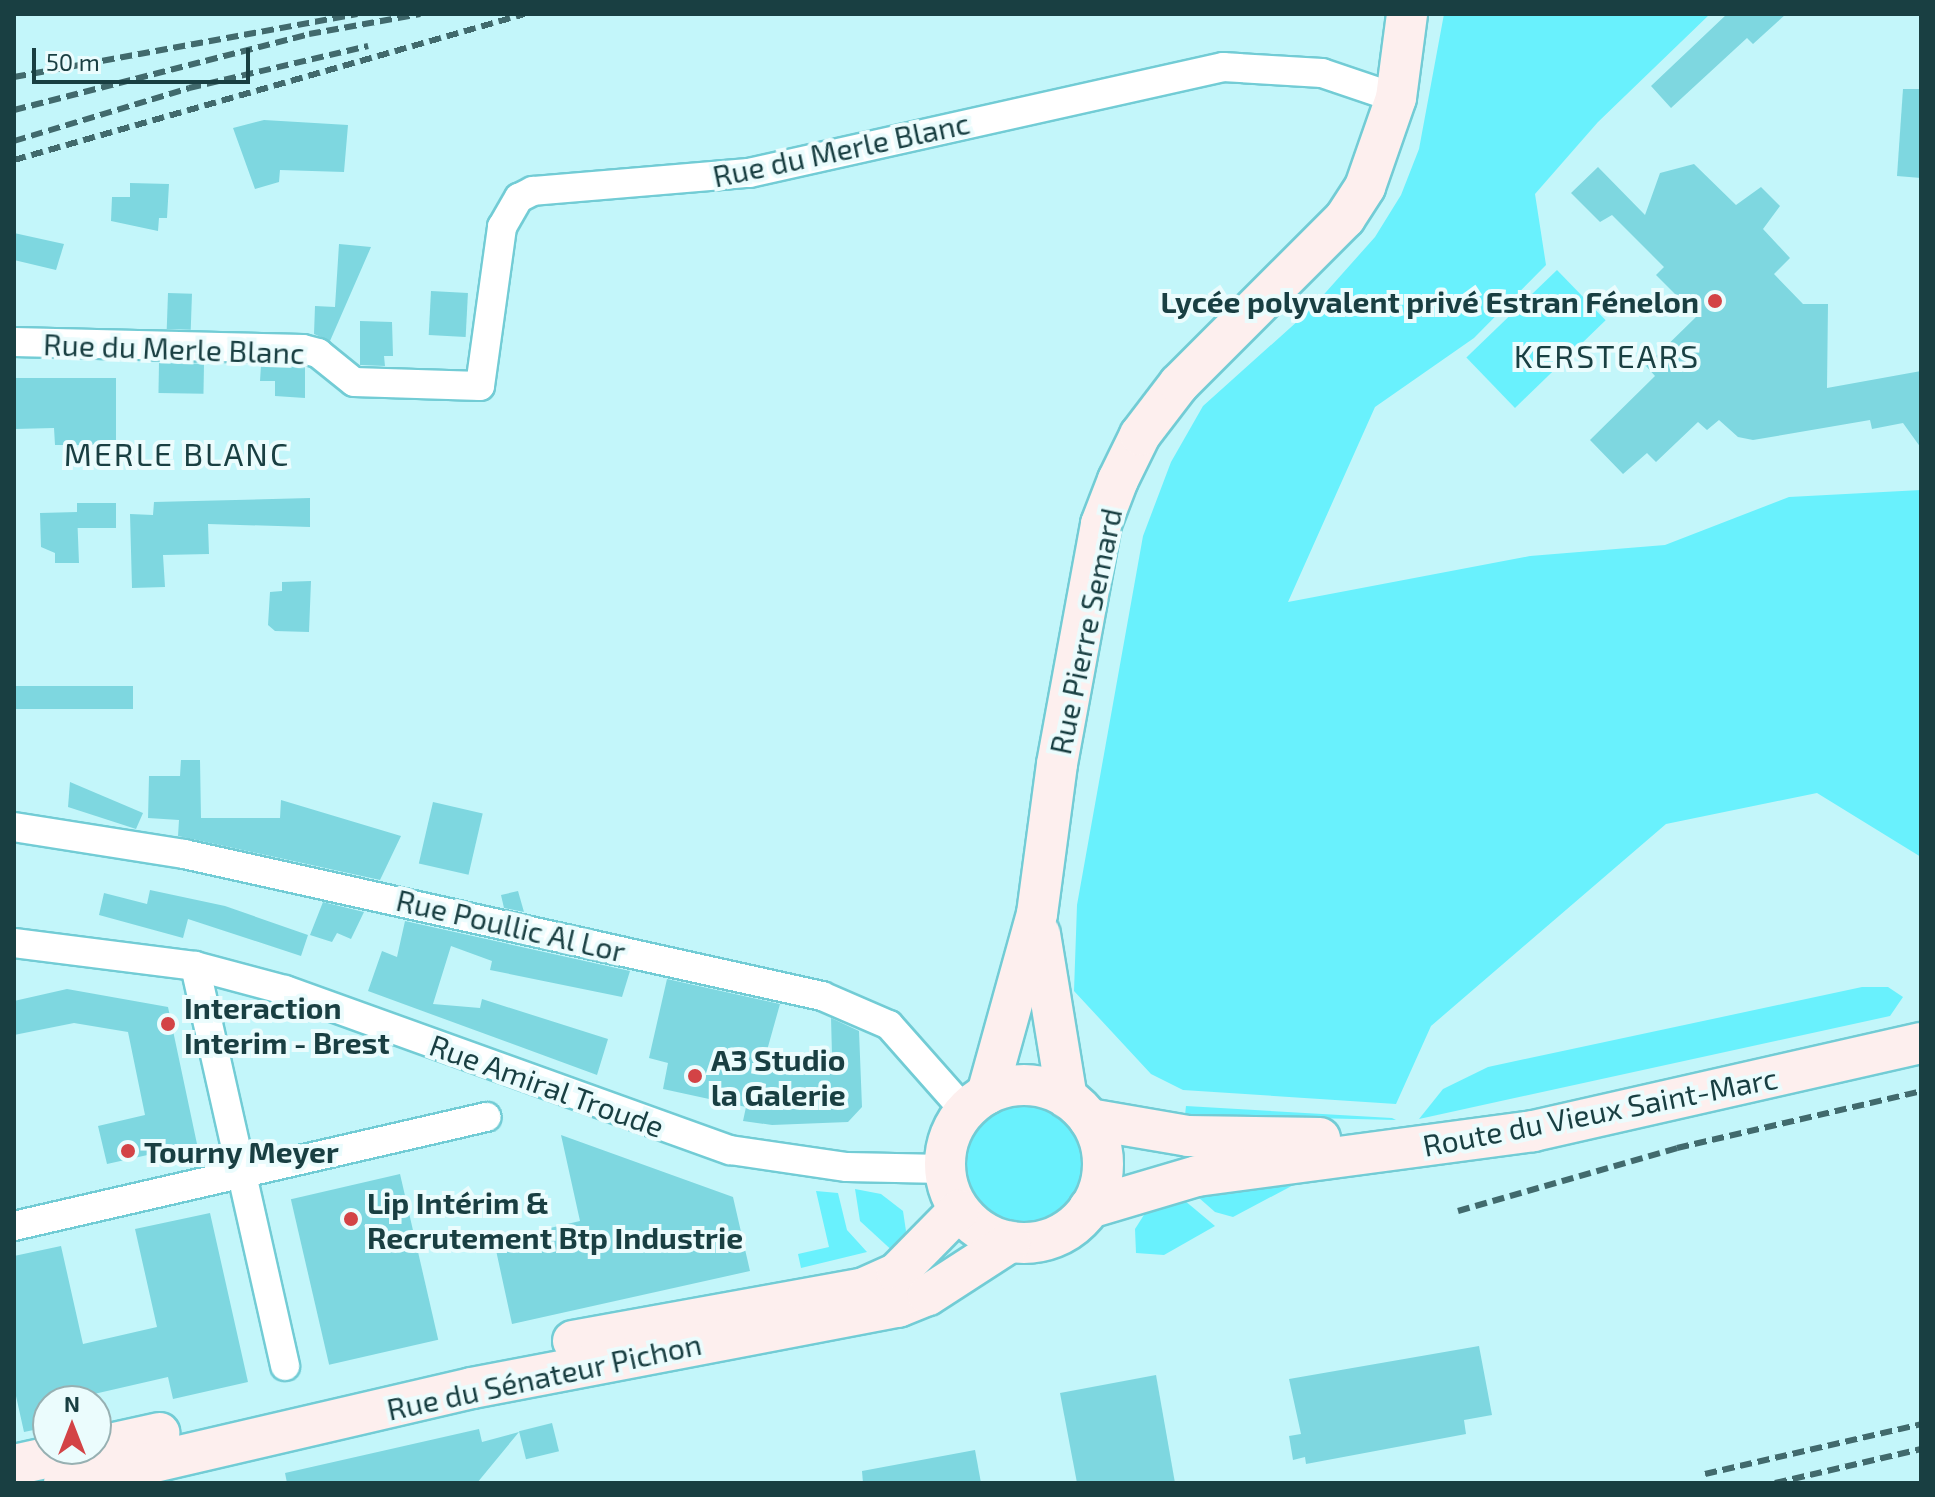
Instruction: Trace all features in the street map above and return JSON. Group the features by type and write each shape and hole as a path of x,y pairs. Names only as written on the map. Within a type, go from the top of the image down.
{"main road":[{"name":"Rue Pierre Semard","path":"976,1102 1037,914 1093,569 1118,480 1140,435 1179,384 1345,218 1381,151 1396,98 1407,14"},
{"name":"Rue Pierre Semard","path":"1037,914 1078,1108"},
{"name":"Route du Vieux Saint-Marc","path":"1078,1108 1202,1137 1302,1139 1461,1128 1921,1027"},
{"name":"Route du Vieux Saint-Marc","path":"1089,1208 1197,1176 1533,1131 1921,1043"},
{"path":"1031,1085 1078,1108 1102,1154 1089,1208 1060,1234 1010,1242 973,1225 959,1210 944,1169 949,1138 976,1102 1031,1085"},
{"name":"Rue du Sénateur Pichon","path":"112,1443 638,1326 864,1288 897,1273 959,1210"},
{"name":"Rue du Sénateur Pichon","path":"64,1483 472,1388 898,1307 928,1295 1010,1242"}],"street":[{"name":"Rue du Merle Blanc","path":"14,342 303,349 318,353 354,382 480,386 502,227 519,198 533,191 749,173 1223,67 1322,73 1396,98"},
{"name":"Rue Poullic Al Lor","path":"14,827 199,857 822,996 889,1025 976,1102"},
{"name":"Rue Amiral Troude","path":"14,943 195,966 285,990 730,1150 847,1167 944,1169"},
{"path":"195,966 285,1366"},
{"path":"14,1226 487,1117"}],"shaded area":[{"path":"1444,14 1710,14 1598,122 1535,194 1546,265 1474,338 1375,407 1288,602 1530,556 1665,545 1789,497 1921,490 1921,857 1817,793 1666,824 1431,1026 1396,1104 1183,1090 1151,1074 1074,991 1077,905 1143,536 1171,462 1203,406 1310,310 1375,237 1401,195 1419,149"},
{"path":"1557,270 1606,320 1515,408 1466,358"},
{"path":"1862,987 1888,987 1903,997 1890,1016 1419,1119 1443,1089 1488,1067"},
{"path":"1024,1104 1046,1109 1066,1121 1078,1141 1083,1163 1078,1185 1066,1205 1046,1217 1024,1222 1002,1217 982,1205 970,1185 965,1163 970,1141 982,1121 1002,1109"},
{"path":"1186,1106 1392,1118 1396,1120 1185,1115"},
{"path":"1301,1181 1233,1217 1215,1212 1190,1190"},
{"path":"855,1189 881,1194 903,1211 906,1231 897,1255 860,1221"},
{"path":"816,1191 838,1193 847,1230 867,1252 801,1268 798,1254 829,1247"},
{"path":"1184,1200 1215,1226 1164,1255 1136,1253 1135,1229 1149,1207"}],"building":[{"path":"1727,14 1786,14 1753,44 1747,38 1671,108 1651,86"},
{"path":"1903,89 1921,89 1921,178 1897,176"},
{"path":"264,120 348,125 344,172 280,170 279,182 255,189 233,128"},
{"path":"1694,164 1736,205 1761,187 1780,206 1763,229 1790,258 1774,274 1803,304 1828,304 1827,388 1921,371 1921,448 1903,423 1872,429 1870,420 1753,440 1738,437 1719,420 1707,430 1698,422 1656,462 1647,453 1623,474 1590,440 1655,376 1646,366 1697,316 1656,275 1664,267 1612,215 1600,222 1571,193 1598,167 1645,215 1660,173"},
{"path":"130,183 169,184 167,218 159,218 158,231 111,221 112,197 130,197"},
{"path":"14,233 64,244 56,270 14,260"},
{"path":"339,244 371,247 330,341 314,334 315,306 335,307"},
{"path":"431,291 468,293 466,337 429,335"},
{"path":"168,293 192,294 191,330 167,329"},
{"path":"360,321 392,322 393,356 384,356 385,366 360,365"},
{"path":"159,363 204,364 203,394 158,393"},
{"path":"261,365 305,367 305,398 275,396 275,381 260,381"},
{"path":"14,378 116,378 116,445 55,445 54,428 14,429"},
{"path":"310,498 310,527 208,524 209,554 163,555 165,587 132,588 130,514 153,515 154,502"},
{"path":"77,503 116,503 116,528 77,528"},
{"path":"77,512 79,563 55,563 55,553 41,547 40,513"},
{"path":"311,581 309,632 275,631 268,625 270,592 282,591 282,582"},
{"path":"14,686 133,686 133,709 14,709"},
{"path":"181,760 200,760 201,818 280,818 281,800 401,836 380,880 178,836 179,820 148,818 149,776 180,776"},
{"path":"70,782 143,813 136,829 68,807"},
{"path":"433,802 483,813 469,875 419,863"},
{"path":"150,890 225,906 308,935 301,956 188,919 183,938 99,915 104,893 147,904"},
{"path":"518,891 524,912 504,908 501,895"},
{"path":"323,902 364,912 351,939 337,933 332,942 310,935"},
{"path":"405,921 630,971 622,997 490,970 492,961 451,946 433,1004 480,1008 482,999 608,1039 597,1075 368,991 382,951 397,957"},
{"path":"667,979 780,1004 766,1054 832,1055 831,1018 859,1031 862,1107 848,1122 772,1125 743,1121 746,1107 663,1089 668,1063 649,1058"},
{"path":"67,989 168,1007 197,1144 107,1164 98,1126 145,1115 128,1032 74,1023 14,1035 14,1001"},
{"path":"561,1135 733,1197 750,1271 512,1324 494,1241 580,1221"},
{"path":"400,1174 438,1340 329,1365 291,1199"},
{"path":"210,1213 248,1382 173,1399 168,1377 112,1390 112,1385 32,1385 32,1430 24,1432 14,1387 14,1256 61,1246 83,1344 157,1327 135,1229"},
{"path":"1479,1346 1492,1415 1464,1420 1466,1434 1306,1464 1305,1457 1293,1460 1289,1436 1301,1434 1289,1379"},
{"path":"1156,1375 1175,1483 1077,1483 1060,1393"},
{"path":"552,1423 559,1451 526,1459 519,1431"},
{"path":"479,1429 482,1442 519,1432 477,1483 287,1483 285,1473"},
{"path":"975,1450 981,1483 863,1483 862,1471"}],"railway":[{"path":"14,77 357,14"},
{"path":"14,110 309,34 420,14"},
{"path":"14,160 525,14"},
{"path":"14,141 189,88 368,46"},
{"path":"1458,1211 1677,1148 1921,1091"},
{"path":"1705,1474 1921,1424"},
{"path":"1775,1483 1921,1449"}],"place":[{"name":"Lycée polyvalent privé Estran Fénelon","path":"1715,301"},
{"name":"Interaction Interim - Brest","path":"168,1024"},
{"name":"A3 Studio la Galerie","path":"695,1076"},
{"name":"Tourny Meyer","path":"128,1151"},
{"name":"Lip Intérim & Recrutement Btp Industrie","path":"351,1219"}],"district":[{"name":"KERSTEARS","path":"1607,355"},
{"name":"MERLE BLANC","path":"177,453"}]}
